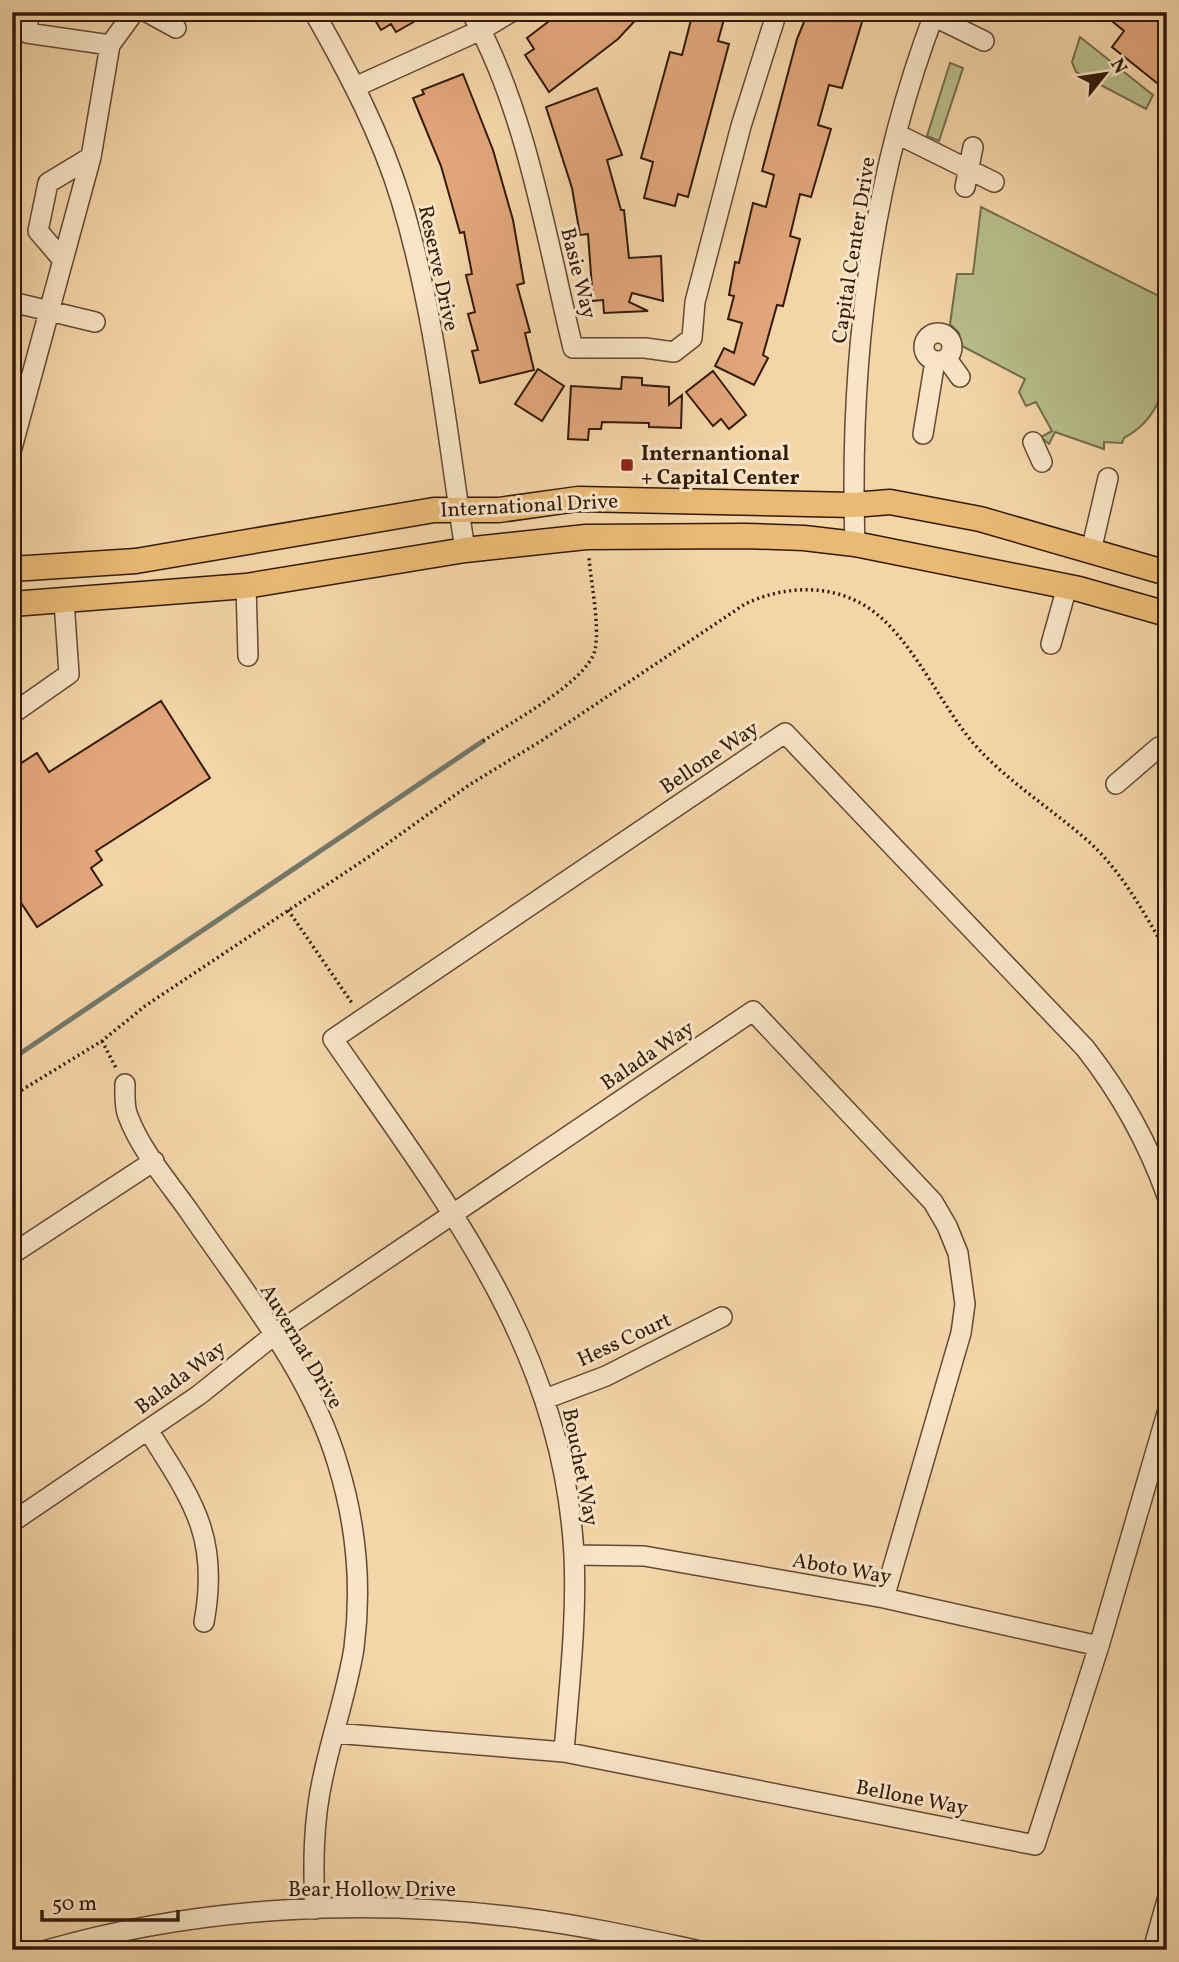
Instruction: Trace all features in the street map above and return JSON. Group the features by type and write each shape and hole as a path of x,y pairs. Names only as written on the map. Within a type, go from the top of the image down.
{"main road":[{"name":"International Drive","path":"12,569 136,561 434,510 499,510 578,499 853,505 890,502 954,514 1167,573"},
{"name":"International Drive","path":"12,604 246,586 465,550 586,537 746,536 804,538 855,544 1067,587 1164,612"}],"street":[{"path":"29,12 27,33 110,45"},
{"path":"12,447 47,310 91,157 110,45 134,12"},
{"path":"147,12 176,28"},
{"name":"Reserve Drive","path":"314,12 355,87 383,147 415,249 465,550"},
{"name":"Basie Way","path":"471,12 506,92 528,167 573,348 645,348 674,352 692,338 695,302 741,126 777,12"},
{"path":"355,87 481,30 511,12"},
{"path":"934,14 984,41"},
{"name":"Capital Center Drive","path":"855,544 854,426 866,287 897,134 934,14"},
{"path":"897,134 967,178 994,183"},
{"path":"967,178 974,147"},
{"path":"62,260 38,231 48,183 91,157"},
{"path":"12,302 95,322"},
{"path":"923,434 941,360 960,377"},
{"path":"1032,442 1042,462"},
{"path":"1091,551 1108,478"},
{"path":"246,586 248,656"},
{"path":"1051,643 1067,587"},
{"path":"12,714 68,674 64,601"},
{"name":"Bellone Way","path":"453,1213 333,1039 785,733 1085,1048 1113,1084 1137,1122 1167,1196"},
{"path":"1116,784 1159,747"},
{"name":"Balada Way","path":"12,1522 199,1395 274,1335 753,1011 919,1185 947,1226 958,1254 965,1304 961,1333 884,1598"},
{"name":"Auvernat Drive","path":"124,1084 127,1115 154,1160 274,1335 321,1418 338,1462 350,1508 358,1601 354,1648 322,1779 315,1824 315,1909"},
{"path":"12,1254 154,1160"},
{"name":"Bouchet Way","path":"453,1213 508,1308 545,1399 566,1486 574,1555 574,1608 564,1752"},
{"name":"Hess Court","path":"545,1399 606,1376 722,1317"},
{"name":"Bellone Way","path":"334,1732 564,1752 1035,1845 1099,1646 1167,1413"},
{"path":"148,1430 188,1495 206,1542 210,1571 204,1622"},
{"name":"Aboto Way","path":"574,1555 644,1556 884,1598 1099,1646"},
{"path":"1153,1950 1167,1900"},
{"name":"Bear Hollow Drive","path":"47,1950 120,1941 216,1917 315,1909 448,1910 523,1918 623,1943 696,1950"}],"path":[{"path":"483,741 562,687 591,660 595,640 589,557"},
{"path":"12,1096 102,1041 145,1006 370,856 469,785 745,604 764,595 792,590 834,592 868,607 890,628 972,741 1003,775 1087,840 1111,864 1167,952"},
{"path":"288,910 363,1019"},
{"path":"102,1041 124,1084"}],"green space":[{"path":"1080,37 1153,95 1146,109 1076,72 1072,62"},
{"path":"950,63 963,68 939,141 927,136"},
{"path":"981,207 1167,300 1167,359 1161,395 1153,412 1141,426 1124,438 1122,443 1104,442 1104,449 1055,432 1049,444 1041,437 1052,431 1036,402 1026,406 1019,392 1025,379 962,346 959,333 950,324 957,274 973,274"}],"building":[{"path":"370,12 431,12 396,32 391,24 381,30"},
{"path":"561,12 643,12 618,39 549,92 525,55 534,49 527,38"},
{"path":"693,12 726,12 718,41 729,44 688,197 678,194 675,206 644,198 653,162 641,158 670,52 682,55"},
{"path":"808,12 860,12 858,20 862,22 842,88 829,85 818,125 831,129 811,197 800,194 790,236 800,239 783,306 777,305 763,355 768,358 754,385 715,366 724,348 734,353 742,323 728,319 734,296 729,295 735,262 739,263 753,203 766,207 774,175 762,171 797,39"},
{"path":"1101,12 1167,12 1167,91 1112,47 1124,31"},
{"path":"463,74 493,150 513,220 524,283 517,285 530,332 525,333 534,370 480,383 472,351 478,350 468,314 475,312 466,275 472,274 464,232 460,233 441,166 413,98 424,94 422,90"},
{"path":"597,88 622,155 607,160 621,210 624,210 629,258 661,256 663,301 632,293 629,302 648,311 604,313 603,300 593,301 588,234 580,235 572,188 546,107"},
{"path":"538,369 564,386 542,421 515,404"},
{"path":"713,371 746,415 729,429 721,419 713,426 686,392"},
{"path":"622,377 642,378 642,385 669,387 669,405 682,395 681,428 649,427 649,423 602,422 601,429 589,429 588,440 568,439 571,386 621,389"},
{"path":"161,701 210,778 96,851 102,860 91,868 102,885 37,927 12,889 12,769 37,753 49,772"}],"waterway":[{"path":"12,1059 483,741"}],"place":[{"name":"Internantional + Capital Center","path":"627,465"}]}
